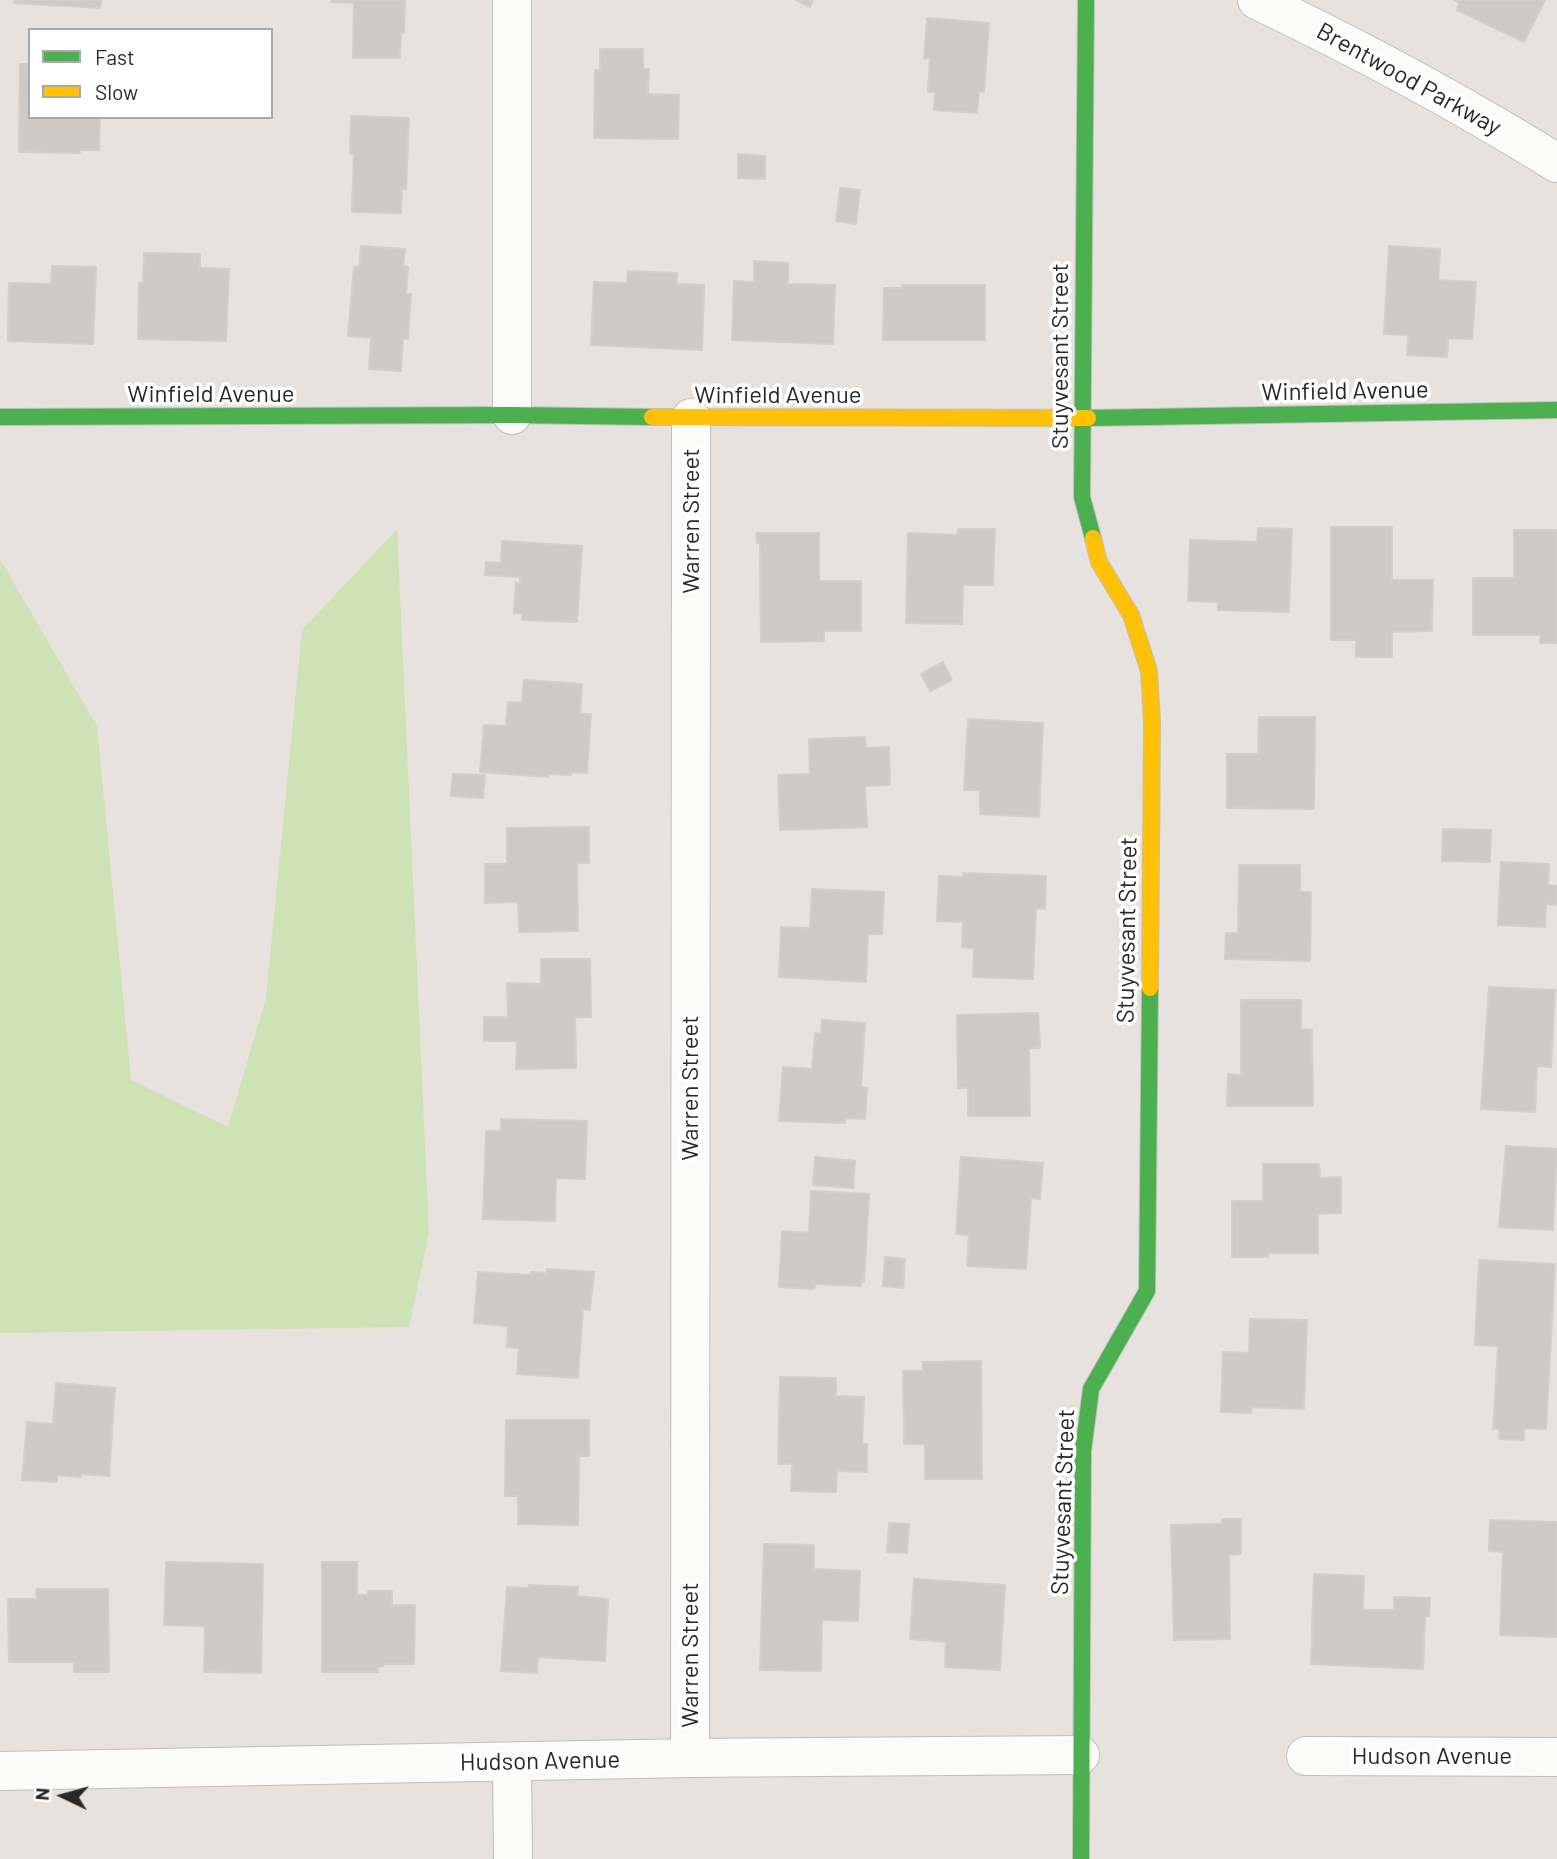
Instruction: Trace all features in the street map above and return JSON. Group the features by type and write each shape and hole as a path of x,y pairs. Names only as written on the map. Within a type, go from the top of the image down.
{"street":[{"path":"512,0 512,415"},
{"name":"Stuyvesant Street","path":"1081,1859 1083,1451 1091,1389 1147,1292 1152,721 1149,671 1135,626 1099,562 1082,497 1086,0"},
{"name":"Brentwood Parkway","path":"1258,0 1335,37 1500,127 1557,163"},
{"name":"Winfield Avenue","path":"0,417 512,415 1083,418 1557,410"},
{"name":"Warren Street","path":"690,1758 691,418"},
{"name":"Hudson Avenue","path":"0,1771 690,1758 1080,1755"},
{"name":"Hudson Avenue","path":"1306,1756 1557,1757"},
{"path":"512,1762 513,1859"}],"green space":[{"path":"397,529 429,1233 409,1327 0,1333 0,559 97,726 131,1080 228,1127 266,998 302,630"}],"building":[{"path":"14,0 101,0 100,8 14,3"},
{"path":"405,0 400,58 353,58 354,3 331,2"},
{"path":"796,0 813,0 810,7"},
{"path":"1454,0 1545,0 1524,42 1457,10 1459,3"},
{"path":"927,18 989,23 984,92 979,91 977,113 934,110 935,92 928,92 930,58 924,59"},
{"path":"600,49 643,49 643,69 649,69 648,94 679,95 678,139 594,138 595,70 600,70"},
{"path":"20,64 28,64 28,119 100,119 99,150 80,150 80,153 19,152"},
{"path":"351,116 409,118 406,189 402,189 401,213 352,212 354,154 350,154"},
{"path":"738,154 765,156 765,179 738,178"},
{"path":"840,188 860,190 856,224 836,221"},
{"path":"361,246 405,249 403,266 408,267 406,294 411,294 408,339 403,338 401,371 369,369 371,338 348,336 354,267 359,267"},
{"path":"1389,246 1440,249 1438,280 1476,282 1472,339 1448,338 1447,357 1407,355 1408,335 1384,334"},
{"path":"144,253 200,254 200,268 229,269 226,341 138,339 139,283 143,283"},
{"path":"754,261 788,263 788,284 835,285 833,344 732,340 734,281 754,282"},
{"path":"52,266 96,267 93,344 8,341 9,283 51,284"},
{"path":"628,271 677,273 677,284 704,285 702,350 591,345 594,282 627,283"},
{"path":"902,285 985,285 985,340 883,340 884,288 902,288"},
{"path":"1331,527 1392,527 1392,580 1433,580 1432,631 1392,632 1392,657 1356,657 1356,640 1331,640"},
{"path":"1258,528 1292,529 1289,612 1218,610 1218,602 1188,601 1190,540 1257,542"},
{"path":"958,529 995,529 993,585 963,585 962,624 906,623 908,533 957,535"},
{"path":"1514,530 1557,530 1557,643 1540,643 1540,635 1473,635 1473,578 1514,578"},
{"path":"756,533 819,533 819,581 861,581 861,631 824,631 824,641 761,642 760,543 757,543"},
{"path":"502,541 582,546 577,622 522,620 523,613 514,613 516,583 520,583 520,577 485,575 486,562 501,563"},
{"path":"943,662 952,680 930,691 921,674"},
{"path":"524,680 582,684 580,714 591,714 587,773 548,774 548,777 480,772 484,725 506,726 508,702 522,703"},
{"path":"1259,717 1315,717 1314,809 1227,808 1227,754 1258,754"},
{"path":"968,719 1043,723 1039,817 980,814 980,790 964,790"},
{"path":"865,737 866,748 889,747 890,785 865,786 867,827 780,830 778,775 810,774 809,739"},
{"path":"453,774 485,775 483,798 451,796"},
{"path":"589,827 589,863 577,863 578,931 519,932 518,902 485,903 485,864 507,864 507,828"},
{"path":"1443,829 1491,830 1490,862 1442,861"},
{"path":"1501,862 1549,864 1548,885 1557,886 1556,905 1546,904 1545,927 1498,925"},
{"path":"1239,865 1300,865 1300,892 1311,892 1310,961 1225,959 1226,933 1238,933"},
{"path":"963,873 1046,876 1045,909 1036,908 1033,979 973,977 974,948 962,947 963,922 937,921 939,876 963,877"},
{"path":"812,889 884,892 882,934 868,934 866,982 779,977 781,927 810,928"},
{"path":"541,959 590,959 591,1017 575,1017 576,1068 516,1069 517,1041 484,1041 484,1017 508,1017 507,983 541,984"},
{"path":"1489,987 1555,990 1551,1067 1537,1066 1535,1112 1481,1109"},
{"path":"1241,1000 1301,1000 1301,1029 1312,1030 1313,1106 1227,1106 1228,1074 1241,1075"},
{"path":"1038,1013 1040,1048 1029,1048 1030,1116 968,1116 968,1088 958,1088 957,1015"},
{"path":"822,1020 865,1023 861,1087 867,1088 865,1119 845,1118 845,1123 779,1121 783,1067 812,1069 815,1033 821,1034"},
{"path":"501,1119 587,1121 585,1179 556,1178 555,1221 483,1219 486,1131 501,1131"},
{"path":"1506,1146 1557,1149 1553,1230 1499,1227"},
{"path":"815,1157 855,1161 853,1188 813,1185"},
{"path":"961,1157 1043,1163 1040,1199 1031,1198 1026,1269 967,1266 969,1235 956,1234"},
{"path":"1263,1164 1319,1164 1320,1178 1341,1177 1341,1213 1318,1214 1318,1253 1268,1253 1268,1257 1232,1257 1232,1201 1263,1201"},
{"path":"811,1191 869,1194 864,1282 861,1281 861,1286 815,1284 814,1289 779,1287 782,1231 809,1233"},
{"path":"885,1257 905,1259 903,1288 883,1286"},
{"path":"1479,1260 1555,1264 1546,1429 1524,1428 1524,1440 1499,1439 1500,1429 1493,1429 1498,1346 1475,1345"},
{"path":"547,1269 594,1272 590,1310 583,1309 578,1378 517,1374 519,1348 507,1347 508,1326 474,1323 478,1272 531,1275 531,1272 547,1273"},
{"path":"1250,1319 1307,1320 1304,1409 1251,1407 1251,1413 1221,1412 1223,1352 1249,1353"},
{"path":"981,1361 982,1479 925,1479 925,1444 904,1444 903,1371 923,1371 923,1362"},
{"path":"780,1377 836,1378 836,1396 864,1397 862,1444 867,1444 867,1472 837,1471 836,1492 791,1491 792,1464 778,1464"},
{"path":"56,1383 115,1388 109,1476 57,1475 57,1482 22,1480 27,1422 53,1424"},
{"path":"506,1420 589,1420 589,1456 579,1456 578,1525 518,1524 518,1496 505,1496"},
{"path":"1222,1519 1241,1519 1241,1554 1229,1555 1230,1639 1174,1640 1171,1525 1222,1524"},
{"path":"1490,1520 1557,1522 1556,1637 1500,1635 1503,1552 1489,1551"},
{"path":"889,1523 909,1524 907,1553 887,1552"},
{"path":"764,1544 814,1545 814,1569 860,1571 858,1621 822,1620 821,1671 760,1670"},
{"path":"166,1562 263,1564 261,1673 204,1672 205,1626 164,1625"},
{"path":"322,1562 357,1562 357,1595 368,1595 368,1591 392,1591 392,1605 415,1605 414,1664 383,1664 377,1667 378,1672 322,1672"},
{"path":"1314,1574 1364,1576 1363,1610 1394,1610 1394,1597 1430,1598 1429,1616 1425,1616 1423,1669 1311,1664"},
{"path":"914,1579 1005,1585 1000,1670 945,1667 946,1642 910,1639"},
{"path":"529,1585 578,1587 577,1596 608,1599 605,1661 538,1657 537,1673 501,1671 507,1587 529,1588"},
{"path":"36,1589 108,1589 109,1672 74,1672 74,1662 9,1662 8,1599 37,1599"}],"traffic: fast":[{"path":"1086,0 1082,497 1093,538"},
{"path":"1088,418 1557,410"},
{"path":"0,417 652,417"},
{"path":"1081,1859 1083,1451 1091,1389 1147,1291 1150,988"}],"traffic: slow":[{"path":"652,417 1088,418"},
{"path":"1093,538 1099,562 1131,615 1149,671 1152,721 1150,988"}]}
